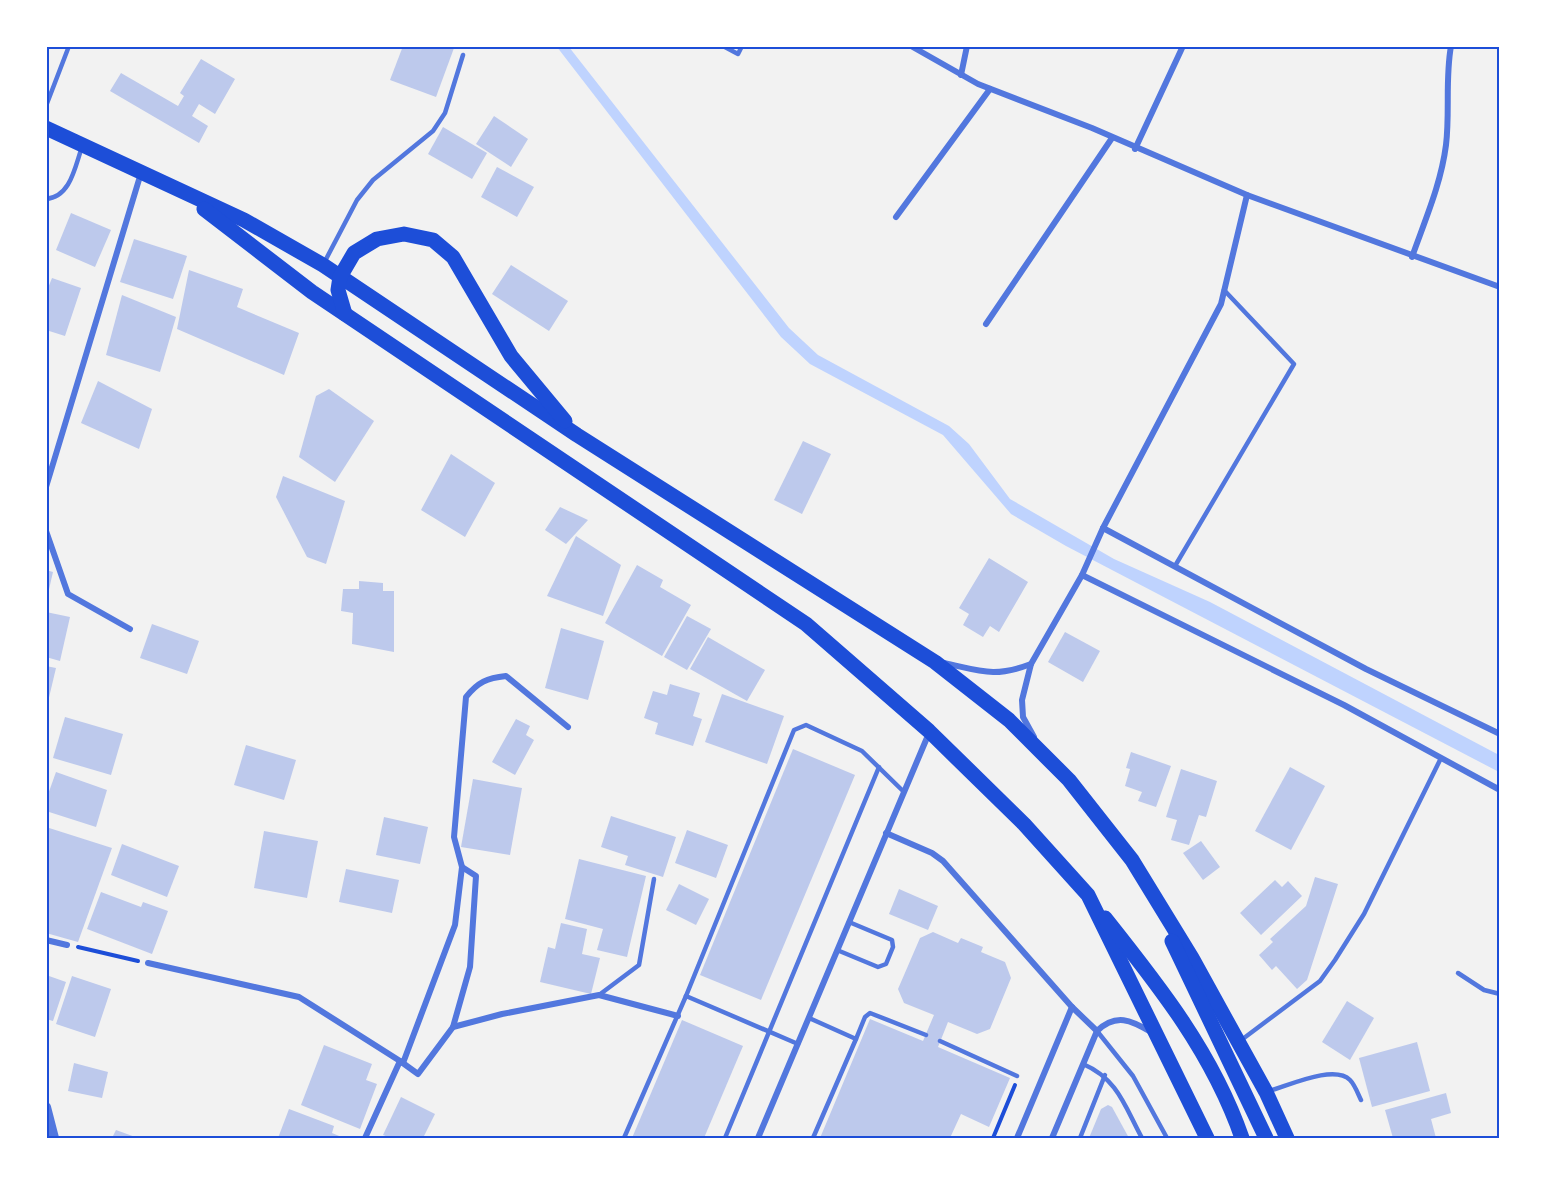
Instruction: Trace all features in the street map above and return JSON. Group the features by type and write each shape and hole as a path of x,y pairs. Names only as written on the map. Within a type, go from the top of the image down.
{"main road":[{"path":"46,128 243,220 323,265 577,435 935,662 1009,720 1069,780 1132,860 1192,958 1266,1092 1287,1138"},
{"path":"185,194 312,292 806,624 929,731 1024,824 1088,895 1187,1027 1220,1083 1242,1138"},
{"path":"345,314 338,290 340,277 354,253 377,239 404,234 433,240 453,257 511,356 577,435"},
{"path":"1132,860 1259,1118 1266,1138"},
{"path":"1088,895 1207,1138"}],"street":[{"path":"911,46 990,89 1247,195 1412,257 1500,287"},
{"path":"961,75 967,46"},
{"path":"1135,149 1183,46"},
{"path":"1412,257 1441,174 1446,142 1448,63 1451,46"},
{"path":"896,217 990,89"},
{"path":"986,324 1112,138"},
{"path":"46,488 141,172"},
{"path":"1040,749 1023,717 1022,700 1031,664 1083,571 1103,528 1221,304 1247,195"},
{"path":"1103,528 1366,669 1500,734"},
{"path":"46,531 68,594 130,629"},
{"path":"1083,571 1344,705 1500,790"},
{"path":"935,662 988,673 1008,673 1031,664"},
{"path":"365,1138 402,1062 455,925 462,867 454,837 466,697 475,685 487,678 506,676 568,727"},
{"path":"758,1138 929,731"},
{"path":"886,833 932,853 943,861 1072,1007 1097,1031"},
{"path":"148,963 299,997 418,1074 453,1027 470,967 476,876 462,867"},
{"path":"46,940 67,945"},
{"path":"453,1027 502,1014 599,995 678,1016"},
{"path":"1017,1138 1072,1007"},
{"path":"1052,1138 1097,1031 1113,1020 1123,1019 1132,1021 1157,1035"},
{"path":"46,1107 54,1138"}],"lane":[{"path":"46,106 69,46"},
{"path":"723,46 738,54 742,46"},
{"path":"323,265 357,200 373,180 433,131 445,113 463,55"},
{"path":"46,199 56,198 68,187 83,144"},
{"path":"1175,566 1294,364 1224,290"},
{"path":"624,1138 678,1016 794,730 801,725 810,726 862,751 904,792"},
{"path":"1238,1042 1320,981 1364,914 1441,758"},
{"path":"725,1138 879,767"},
{"path":"599,995 639,965 654,879"},
{"path":"837,950 878,968 886,964 893,947 892,940 849,922"},
{"path":"1458,973 1484,990 1500,994"},
{"path":"686,996 798,1044"},
{"path":"813,1138 865,1017 870,1013 926,1035"},
{"path":"808,1018 856,1039"},
{"path":"1097,1031 1133,1076 1167,1138"},
{"path":"940,1041 1017,1076"},
{"path":"1083,1064 1105,1075 1142,1138"},
{"path":"1266,1092 1323,1074 1341,1073 1351,1080 1361,1100"},
{"path":"1080,1138 1105,1075"}],"path":[{"path":"67,945 148,963"},
{"path":"993,1138 1017,1076"}],"water":[{"path":"557,47 569,47 789,328 818,355 949,426 969,444 1010,499 1114,559 1210,602 1499,755 1499,772 1066,546 1011,514 943,435 810,364 781,337"}],"building":[{"path":"403,46 454,48 436,97 390,80"},
{"path":"201,59 235,79 215,114 199,104 192,116 208,126 199,143 110,91 121,73 178,106 184,96 180,93"},
{"path":"494,116 528,139 511,167 476,144"},
{"path":"443,127 487,153 472,179 428,154"},
{"path":"497,167 534,187 517,217 481,197"},
{"path":"71,213 111,230 95,267 56,250"},
{"path":"134,239 187,256 173,299 120,282"},
{"path":"511,265 568,301 549,331 492,294"},
{"path":"189,270 243,289 237,307 299,333 284,375 177,329"},
{"path":"52,278 81,288 65,336 46,330 46,293"},
{"path":"122,295 176,317 160,372 106,355"},
{"path":"98,381 152,409 139,449 81,423"},
{"path":"329,389 374,421 335,482 299,457 316,396"},
{"path":"803,441 831,454 802,514 774,500"},
{"path":"451,454 495,483 465,537 421,510"},
{"path":"283,476 345,501 326,564 307,557 276,497"},
{"path":"560,507 588,520 566,544 545,530"},
{"path":"576,536 621,565 603,616 547,596"},
{"path":"989,558 1028,582 999,632 990,626 983,637 963,625 969,614 959,608"},
{"path":"637,565 663,580 660,587 691,605 662,656 605,623"},
{"path":"46,570 53,572 47,598 46,598"},
{"path":"359,581 383,583 383,591 394,591 394,652 352,644 353,613 341,611 343,589 359,589"},
{"path":"46,612 70,617 60,661 46,657"},
{"path":"687,616 711,629 687,670 664,657"},
{"path":"152,624 199,641 187,674 140,658"},
{"path":"561,628 604,641 588,700 545,688"},
{"path":"1065,632 1100,651 1083,682 1048,662"},
{"path":"708,637 765,670 747,701 690,669"},
{"path":"46,666 56,668 47,706 46,706"},
{"path":"670,684 700,693 693,716 702,719 693,746 655,734 658,723 644,718 653,691 667,695"},
{"path":"722,694 784,716 767,764 705,742"},
{"path":"65,717 123,734 111,775 53,758"},
{"path":"516,719 530,726 526,735 534,740 515,775 492,762"},
{"path":"246,745 296,760 284,800 234,785"},
{"path":"793,749 855,775 761,1000 700,975"},
{"path":"1131,752 1171,766 1156,807 1138,801 1142,792 1125,786 1130,769 1126,768"},
{"path":"1290,767 1325,786 1291,850 1255,831"},
{"path":"1181,769 1217,781 1206,817 1199,815 1189,845 1171,840 1177,820 1166,817"},
{"path":"56,772 107,790 96,827 46,811 46,800"},
{"path":"473,779 522,788 510,855 461,847"},
{"path":"611,816 676,837 663,877 625,865 628,856 601,847"},
{"path":"384,817 428,827 420,864 376,855"},
{"path":"46,827 112,848 78,942 46,933"},
{"path":"687,830 728,845 716,878 675,863"},
{"path":"264,831 318,841 307,898 254,888"},
{"path":"1201,841 1220,867 1203,880 1183,853"},
{"path":"122,844 179,866 167,897 111,875"},
{"path":"579,859 646,876 627,957 597,950 603,929 565,919"},
{"path":"346,869 399,880 392,913 339,902"},
{"path":"1315,877 1338,884 1307,980 1297,989 1276,966 1272,970 1259,955 1273,942 1270,939 1306,906"},
{"path":"1275,880 1282,887 1288,881 1302,896 1261,935 1240,913"},
{"path":"679,884 709,899 696,925 666,910"},
{"path":"899,889 938,906 928,930 889,914"},
{"path":"101,892 141,907 143,902 168,911 152,954 87,929"},
{"path":"561,923 587,929 582,954 600,958 591,994 540,982 548,947 555,949"},
{"path":"933,932 958,943 961,938 983,947 981,952 1005,962 1011,978 990,1029 977,1034 948,1022 938,1047 1010,1078 989,1127 961,1114 950,1138 820,1138 870,1019 923,1041 934,1015 904,1003 898,989 920,938"},
{"path":"49,976 66,982 53,1021 46,1019"},
{"path":"72,976 111,989 95,1037 56,1024"},
{"path":"1347,1001 1374,1018 1350,1060 1322,1042"},
{"path":"682,1020 743,1046 704,1138 632,1138"},
{"path":"1417,1042 1430,1091 1372,1107 1359,1058"},
{"path":"324,1045 372,1064 366,1080 377,1084 360,1129 301,1105"},
{"path":"74,1063 108,1072 102,1098 68,1091"},
{"path":"1446,1093 1451,1113 1431,1119 1436,1138 1393,1138 1385,1110"},
{"path":"401,1097 435,1114 423,1138 391,1138 383,1135"},
{"path":"1108,1105 1112,1107 1129,1138 1089,1138 1101,1109"},
{"path":"289,1109 334,1126 332,1133 344,1138 278,1138"},
{"path":"116,1130 138,1138 112,1138"}]}
